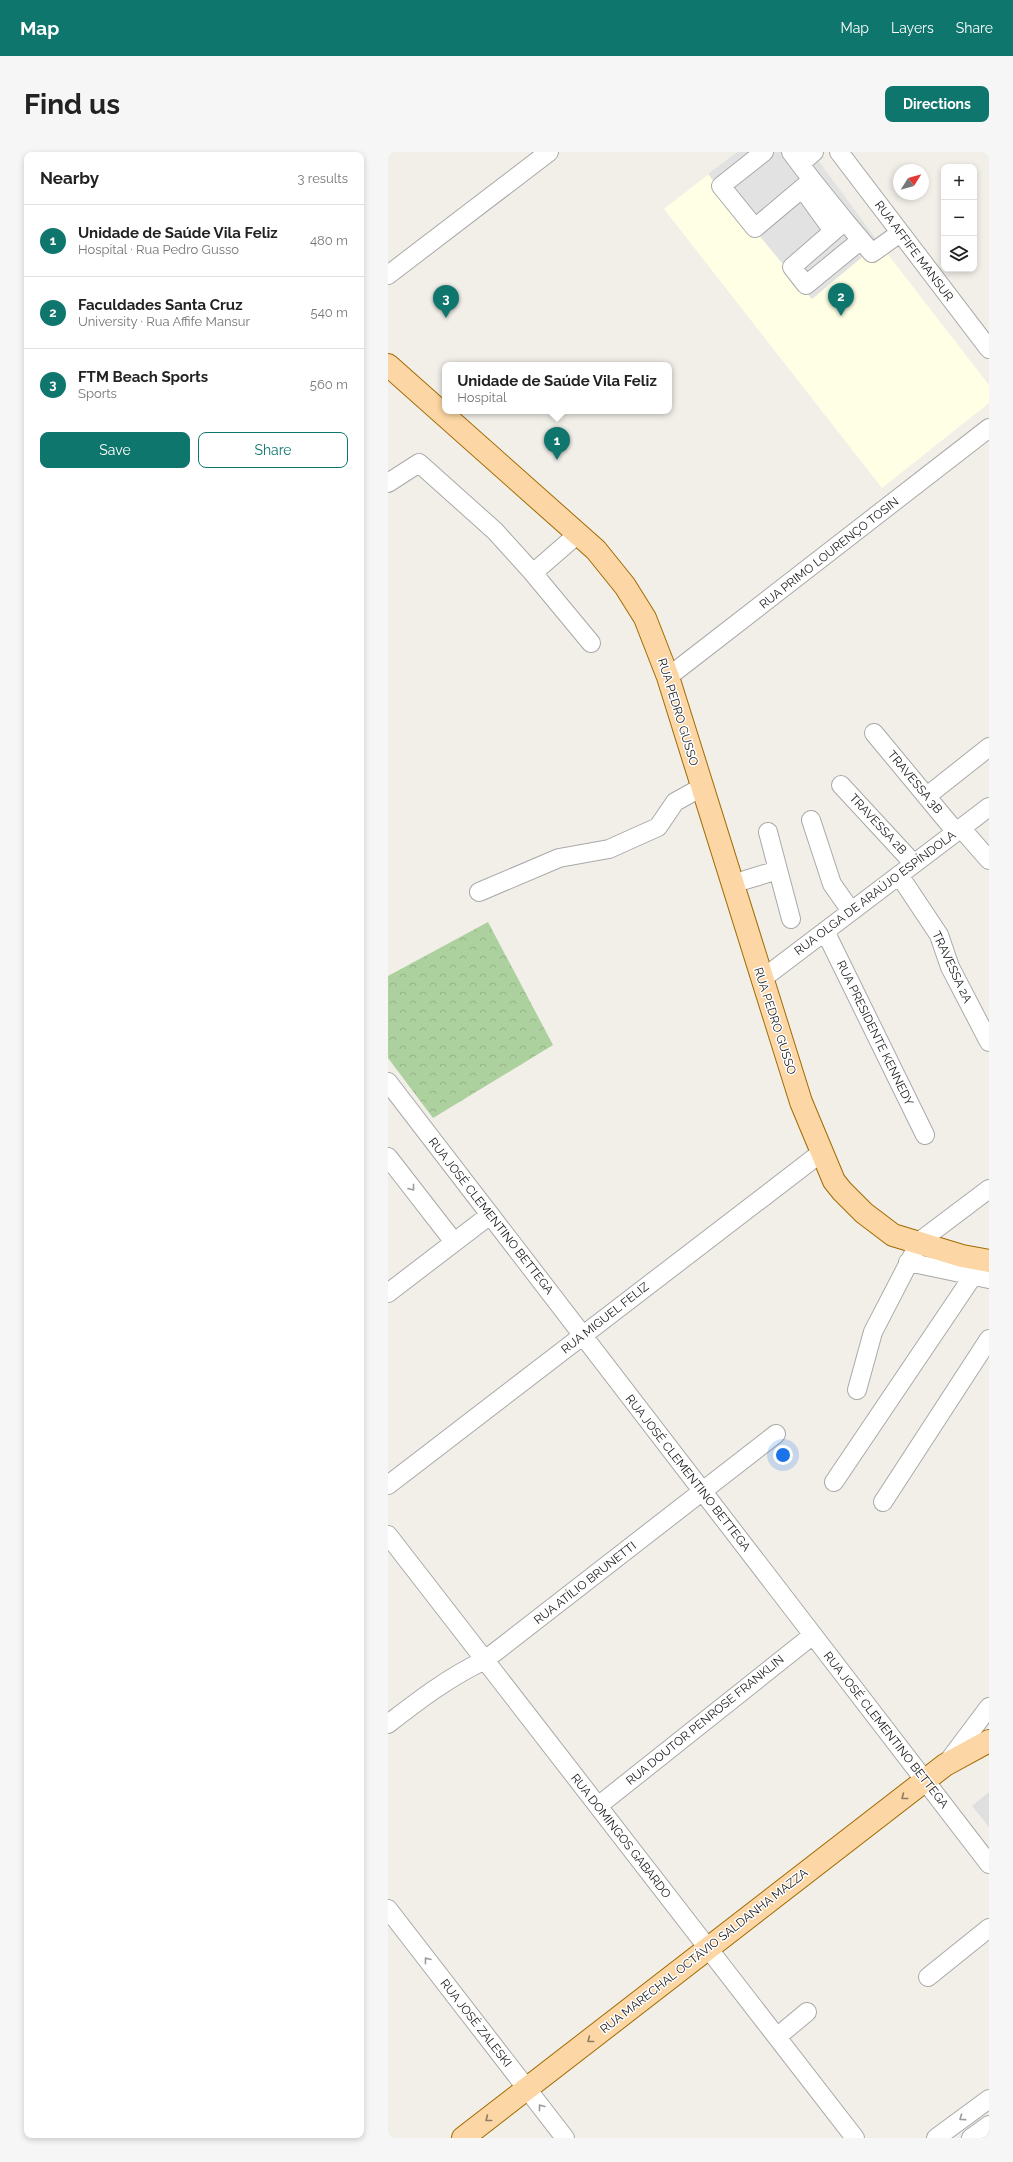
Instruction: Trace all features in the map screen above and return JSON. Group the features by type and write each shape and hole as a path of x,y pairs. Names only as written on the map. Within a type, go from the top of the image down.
{"main road":[{"name":"RUA PEDRO GUSSO","path":"388,365 442,412"},
{"name":"RUA PEDRO GUSSO","path":"444,414 579,533 613,569 636,601 654,637 668,677 801,1102 822,1152 833,1160 861,1191 907,1229 920,1242 962,1256 989,1261"},
{"name":"RUA MARECHAL OCTÁVIO SALDANHA MAZZA","path":"463,2138 945,1765 989,1741"}],"street":[{"path":"388,274 549,152"},
{"path":"764,152 721,186 755,228 807,184"},
{"path":"814,152 795,158 807,184 839,226 861,240 872,252 900,233"},
{"name":"RUA AFFIFE MANSUR","path":"839,152 989,349"},
{"path":"839,226 792,267 806,285 861,240"},
{"name":"RUA PRIMO LOURENÇO TOSIN","path":"668,677 989,428"},
{"path":"388,483 418,463 495,531 533,572 591,643"},
{"path":"533,572 579,533"},
{"name":"TRAVESSA 3B","path":"874,733 926,796 989,860"},
{"path":"926,796 989,747"},
{"name":"TRAVESSA 2B","path":"841,785 914,864"},
{"path":"478,892 559,858 609,849 658,827 675,802 702,787"},
{"name":"RUA OLGA DE ARAÚJO ESPÍNDOLA","path":"762,978 989,807"},
{"path":"811,820 832,884 851,911"},
{"path":"768,832 791,919"},
{"path":"732,884 778,870"},
{"name":"TRAVESSA 2A","path":"899,875 939,934 950,967 989,1042"},
{"name":"RUA PRESIDENTE KENNEDY","path":"825,931 925,1135"},
{"name":"RUA JOSÉ CLEMENTINO BETTEGA","path":"388,1082 989,1864"},
{"name":"RUA MIGUEL FELIZ","path":"388,1485 822,1152"},
{"path":"388,1157 454,1242"},
{"path":"857,1390 873,1332 908,1262 920,1242 989,1188"},
{"path":"388,1293 490,1215"},
{"path":"834,1482 981,1277 908,1262"},
{"path":"883,1502 989,1339"},
{"name":"RUA ATÍLIO BRUNETTI","path":"388,1724 435,1688 460,1672 485,1660 776,1434"},
{"name":"RUA DOMINGOS GABARDO","path":"388,1535 855,2138"},
{"name":"RUA DOUTOR PENROSE FRANKLIN","path":"598,1806 813,1634"},
{"path":"945,1765 989,1708"},
{"name":"RUA JOSÉ ZALESKI","path":"388,1909 565,2138"},
{"path":"928,1977 989,1928"},
{"path":"777,2037 807,2012"},
{"path":"936,2138 989,2099"},
{"path":"971,2138 989,2125"}],"shaded area":[{"path":"737,152 879,243 989,385 989,403 882,488 664,209"},
{"path":"737,152 812,152 879,243 812,299 708,174"},
{"path":"989,1792 989,1827 972,1806"}],"green space":[{"path":"488,922 553,1045 433,1118 388,1058 388,976"}],"place":[{"name":"Faculdades Santa Cruz","path":"841,316"},
{"name":"FTM Beach Sports","path":"446,318"},
{"name":"Unidade de Saúde Vila Feliz","path":"557,460"}]}
